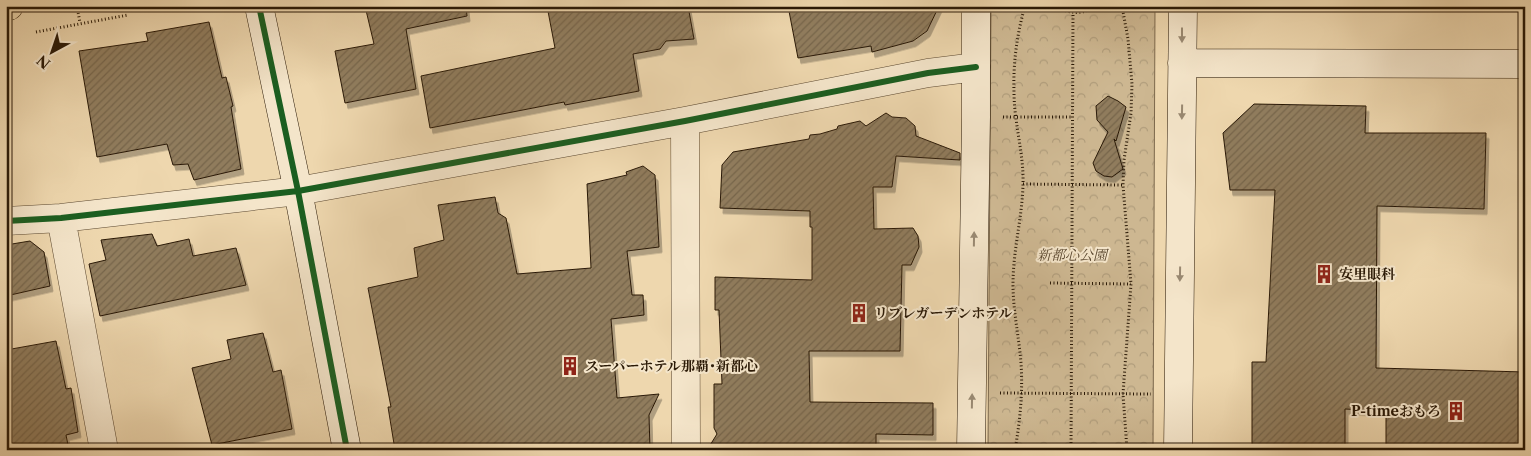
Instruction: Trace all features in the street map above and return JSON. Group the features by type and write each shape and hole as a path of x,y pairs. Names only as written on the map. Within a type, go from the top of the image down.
{"street":[{"path":"259,6 298,191 347,450"},
{"path":"972,450 976,6"},
{"path":"1178,450 1182,6"},
{"path":"1182,63 1525,64"},
{"path":"6,221 61,218 298,191 685,121 928,73 976,67"},
{"path":"685,121 686,450"},
{"path":"61,218 104,450"}],"path":[{"path":"76,6 80,23"},
{"path":"1015,450 1022,393 1021,363 1013,306 1013,282 1023,184 1014,94 1015,56 1025,6"},
{"path":"1056,6 1073,13 1089,10 1093,6"},
{"path":"1122,6 1128,39 1132,84 1123,185 1131,284 1122,394 1127,450"},
{"path":"1071,450 1073,13"},
{"path":"36,32 128,14"},
{"path":"976,117 1073,117"},
{"path":"1023,184 1123,185"},
{"path":"1050,282 1131,284"},
{"path":"972,394 1179,394"}],"green space":[{"name":"新都心公園","path":"991,6 1155,6 1153,450 988,450"}],"building":[{"path":"365,6 466,6 467,16 406,29 416,89 345,103 335,51 374,44"},
{"path":"547,6 688,6 694,39 666,41 660,49 633,54 639,91 565,105 564,102 430,128 421,76 555,48"},
{"path":"788,6 939,6 927,31 913,41 872,52 871,46 798,58"},
{"path":"209,22 222,78 226,77 233,106 231,107 241,169 194,180 188,164 173,165 167,144 97,157 79,51 148,41 146,33"},
{"path":"1108,96 1126,107 1116,141 1114,139 1123,169 1112,177 1104,176 1096,171 1093,163 1108,132 1097,120 1096,106"},
{"path":"1254,104 1366,106 1365,133 1486,133 1484,209 1377,206 1376,368 1525,372 1525,450 1386,450 1386,411 1345,409 1345,450 1252,450 1252,362 1266,362 1275,190 1230,190 1223,133"},
{"path":"886,113 892,117 906,118 915,126 916,136 960,153 960,160 896,156 892,187 873,187 874,229 913,228 918,236 919,247 911,265 902,265 900,351 809,351 810,402 933,403 933,435 876,434 876,450 707,450 717,434 714,428 714,384 722,384 719,310 715,310 715,277 812,280 812,227 810,227 810,211 720,208 722,165 733,152 809,139 810,135 820,134 837,129 838,126 860,121 866,126"},
{"path":"643,166 655,175 659,247 627,251 632,295 643,295 644,315 611,319 617,398 659,394 649,415 650,450 395,450 388,407 391,407 368,288 418,277 414,248 444,240 438,205 495,197 498,213 506,218 517,274 591,268 587,184 627,175 626,172"},
{"path":"152,234 157,246 189,239 193,256 236,248 246,285 100,316 89,264 106,260 101,240"},
{"path":"30,241 44,252 50,286 6,296 6,245"},
{"path":"263,333 273,372 281,370 292,429 212,445 192,368 231,359 227,340"},
{"path":"56,341 66,389 71,388 78,432 66,435 69,450 6,450 6,350"}],"cycle path":[{"path":"259,6 298,191 347,450"},
{"path":"6,221 61,218 298,191 685,121 928,73 976,67"}],"place":[{"name":"安里眼科","path":"1324,274"},
{"name":"リブレガーデンホテル","path":"859,313"},
{"name":"スーパーホテル那覇･新都心","path":"570,366"},
{"name":"P-timeおもろ","path":"1456,411"}]}
